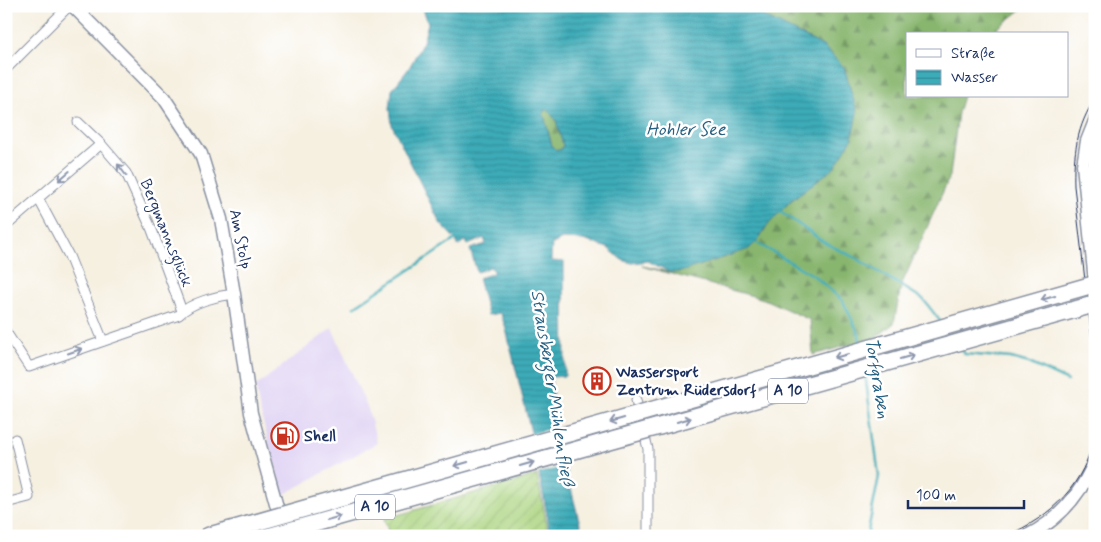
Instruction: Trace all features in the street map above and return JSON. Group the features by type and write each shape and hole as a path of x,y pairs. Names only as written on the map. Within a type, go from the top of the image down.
{"highway":[{"name":"A 10","path":"208,536 1095,283"},
{"name":"A 10","path":"279,532 1095,304"}],"main road":[{"name":"Am Stolp","path":"73,6 164,98 201,154 220,219 234,294 251,413 279,532"},
{"path":"1095,121 1087,141 1083,165 1095,283"},
{"path":"1027,536 1049,523 1069,504 1082,487 1095,461"}],"street":[{"path":"7,66 69,6"},
{"name":"Bergmannsglück","path":"78,122 101,144 126,173 152,230 182,311"},
{"path":"6,226 101,144"},
{"path":"38,198 68,256 103,341"},
{"name":"Bergmannsglück","path":"6,332 29,367 179,315 182,311 199,303 223,295 234,294"},
{"path":"636,400 648,449 648,536"},
{"path":"6,503 29,497 15,439"}],"shaded area":[{"path":"332,328 368,409 377,443 283,495 259,407 256,386"}],"green space":[{"path":"743,6 1026,6 993,32 906,32 906,98 962,98 958,113 950,176 901,286 894,323 877,337 813,355 810,320 764,299 642,266 670,272 758,240 782,209 834,168 850,88 844,67 823,46"},
{"path":"547,109 556,120 563,145 561,150 556,150 552,146 543,112"},
{"path":"537,475 548,536 390,536 384,519"}],"water":[{"name":"Hohler See","path":"422,6 743,6 823,46 844,67 857,112 852,139 834,168 791,200 765,228 758,240 749,249 680,272 670,272 648,261 632,263 622,260 608,248 583,240 562,239 553,244 552,242 551,261 564,262 565,376 551,377 555,425 583,536 549,536 548,520 531,432 505,325 500,313 488,315 478,278 492,274 494,270 490,267 477,272 470,249 486,244 484,238 468,245 465,240 458,246 456,240 440,223 392,125 390,108 392,90 409,68 423,42 428,23","holes":["547,109 556,120 563,145 561,150 556,150 552,146 543,112"]}],"pier":[{"path":"558,427 568,465 536,474 529,435"}],"waterway":[{"path":"780,211 825,243 856,258 923,299 940,321"},
{"path":"354,307 456,239"},
{"name":"Torfgraben","path":"755,242 813,275 843,301 859,334 860,344"},
{"path":"960,347 965,354 1011,358 1029,363 1068,381"},
{"name":"Torfgraben","path":"865,374 879,476 867,536"}],"tram line":[{"path":"1095,99 1080,130 1075,152 1074,174 1095,366"},
{"path":"1006,536 1038,519 1064,497 1083,469 1095,434"}],"place":[{"name":"Wassersport Zentrum Rüdersdorf","path":"597,381"},
{"name":"Shell","path":"285,436"}],"water label":[{"name":"Strausberger Mühlenfließ","path":"552,388"}]}
